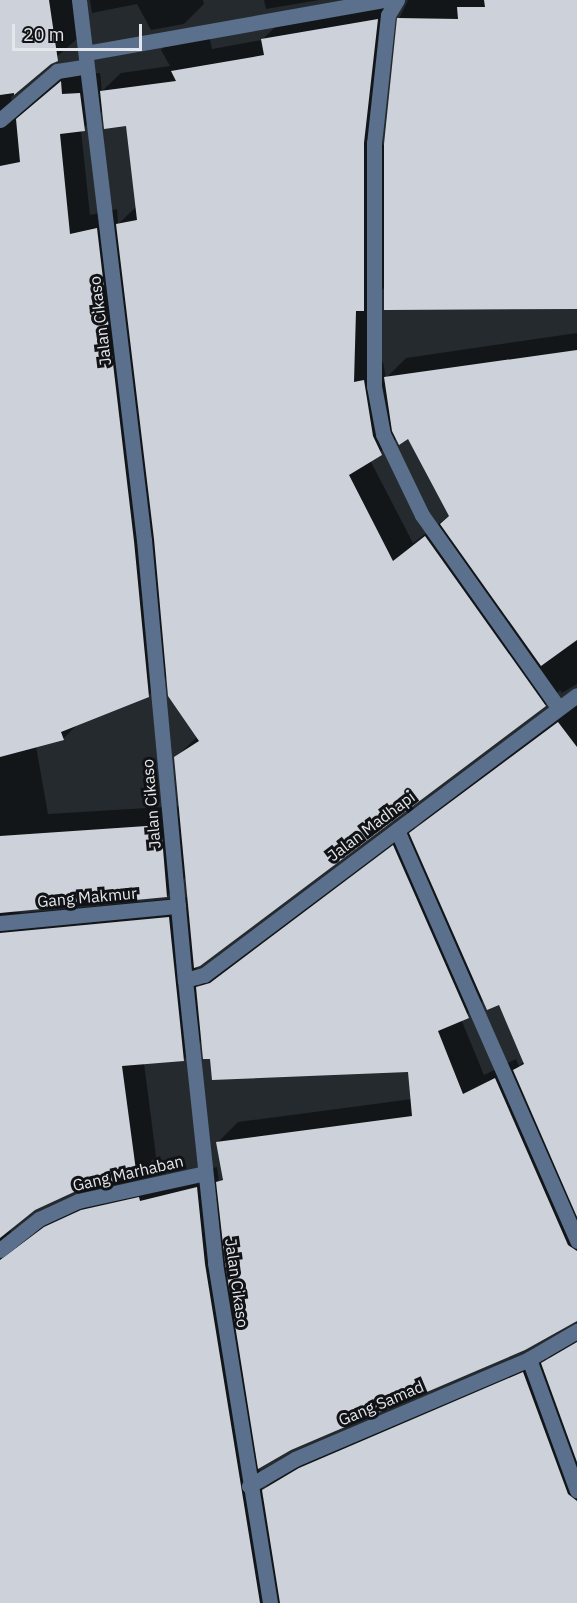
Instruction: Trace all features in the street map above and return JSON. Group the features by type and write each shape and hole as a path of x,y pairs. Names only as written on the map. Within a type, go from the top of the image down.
{"street":[{"name":"Jalan Cikaso","path":"79,0 144,540 185,980 215,1263 249,1485 270,1603"},
{"path":"0,120 57,72 86,60 383,0"},
{"path":"398,0 388,15 374,143 374,386 383,434 422,515 558,708"},
{"name":"Jalan Madhapi","path":"185,980 204,975 577,695"},
{"path":"397,830 577,1240"},
{"name":"Gang Makmur","path":"0,923 178,906"},
{"name":"Gang Marhaban","path":"0,1250 39,1219 78,1201 205,1173"},
{"name":"Gang Samad","path":"249,1485 295,1459 529,1359 577,1331"},
{"path":"529,1359 577,1491"}],"building":[{"path":"0,0 49,0 58,61 51,64 14,95 14,93 0,95"},
{"path":"484,0 577,0 577,309 384,310 384,144 397,18 458,19 457,7 485,7"},
{"path":"378,19 364,143 364,311 356,311 354,382 364,380 373,436 382,455 349,475 393,561 425,536 546,706 200,966 194,968 174,757 199,741 168,696 154,539 116,224 137,220 126,126 104,129 100,91 176,81 171,71 264,55 261,39"},
{"path":"61,81 62,94 80,93 85,131 60,134 70,234 97,228 134,541 149,697 61,732 64,740 0,757 0,166 20,162 16,119"},
{"path":"577,350 577,640 541,666 440,524 449,516 408,439 399,445 392,431 384,377"},
{"path":"558,722 577,747 577,1217 513,1070 524,1064 499,1005 487,1010 409,833"},
{"path":"161,825 167,897 0,913 0,836"},
{"path":"393,845 469,1018 438,1031 463,1094 495,1078 568,1245 577,1251 577,1321 525,1350 291,1450 258,1469 225,1262 216,1182 223,1180 216,1142 412,1116 408,1072 212,1080 210,1059 203,1059 196,987 210,983"},
{"path":"169,917 184,1061 122,1066 137,1178 74,1192 35,1210 0,1238 0,933"},
{"path":"197,1187 205,1264 260,1603 0,1603 0,1260 44,1227 81,1210 139,1197 140,1201"},
{"path":"577,1342 577,1462 541,1363"},
{"path":"523,1372 568,1494 577,1501 577,1603 280,1603 262,1490 299,1468"}]}
